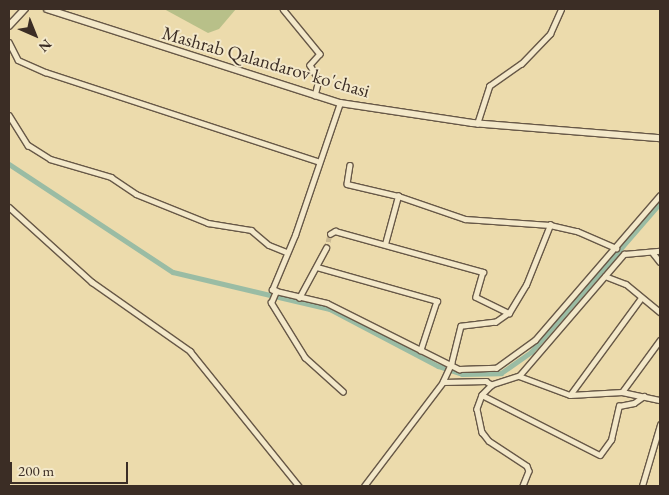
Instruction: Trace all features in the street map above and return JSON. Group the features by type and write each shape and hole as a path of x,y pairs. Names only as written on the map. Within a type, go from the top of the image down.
{"main road":[{"name":"Mashrab Qalandarov ko'chasi","path":"46,9 340,103 477,124 660,138"}],"street":[{"path":"9,26 25,9"},
{"path":"283,9 320,54 310,65 319,80 315,96"},
{"path":"477,124 489,86 521,64 550,34 560,9"},
{"path":"9,42 18,60 45,72 318,160"},
{"path":"340,103 318,160 295,235 286,252 272,290 327,303 450,366 468,370 496,368 520,354 616,248 660,194"},
{"path":"9,115 28,145 50,159 111,177 136,194 208,223 251,230 269,246 286,252"},
{"path":"350,165 347,184 398,196 465,219 550,225 577,231 616,248"},
{"path":"385,244 398,196"},
{"path":"9,207 92,282 190,351 299,486"},
{"path":"364,486 443,381 450,366 461,326 496,322 509,313 526,285 550,225"},
{"path":"330,234 335,230 482,271 476,297 509,313"},
{"path":"300,298 326,248"},
{"path":"523,486 529,471 527,466 501,451 482,432 477,409 482,395 492,385 519,376 624,254 660,251"},
{"path":"653,253 660,262"},
{"path":"317,267 437,300 421,350"},
{"path":"605,276 626,284 660,312"},
{"path":"276,292 271,303 306,358 343,392"},
{"path":"570,395 641,298"},
{"path":"622,392 660,340"},
{"path":"519,376 570,395 622,392 660,400"},
{"path":"443,381 486,381 492,385"},
{"path":"482,395 600,455 611,440 619,406 634,403 644,396"},
{"path":"642,486 660,425"}],"green space":[{"path":"164,9 236,9 219,29 208,33"}],"waterway":[{"path":"9,164 173,272 330,309 438,366 462,374 501,373 531,352 660,203"}],"tunnel":[{"path":"326,248 330,234"}]}
